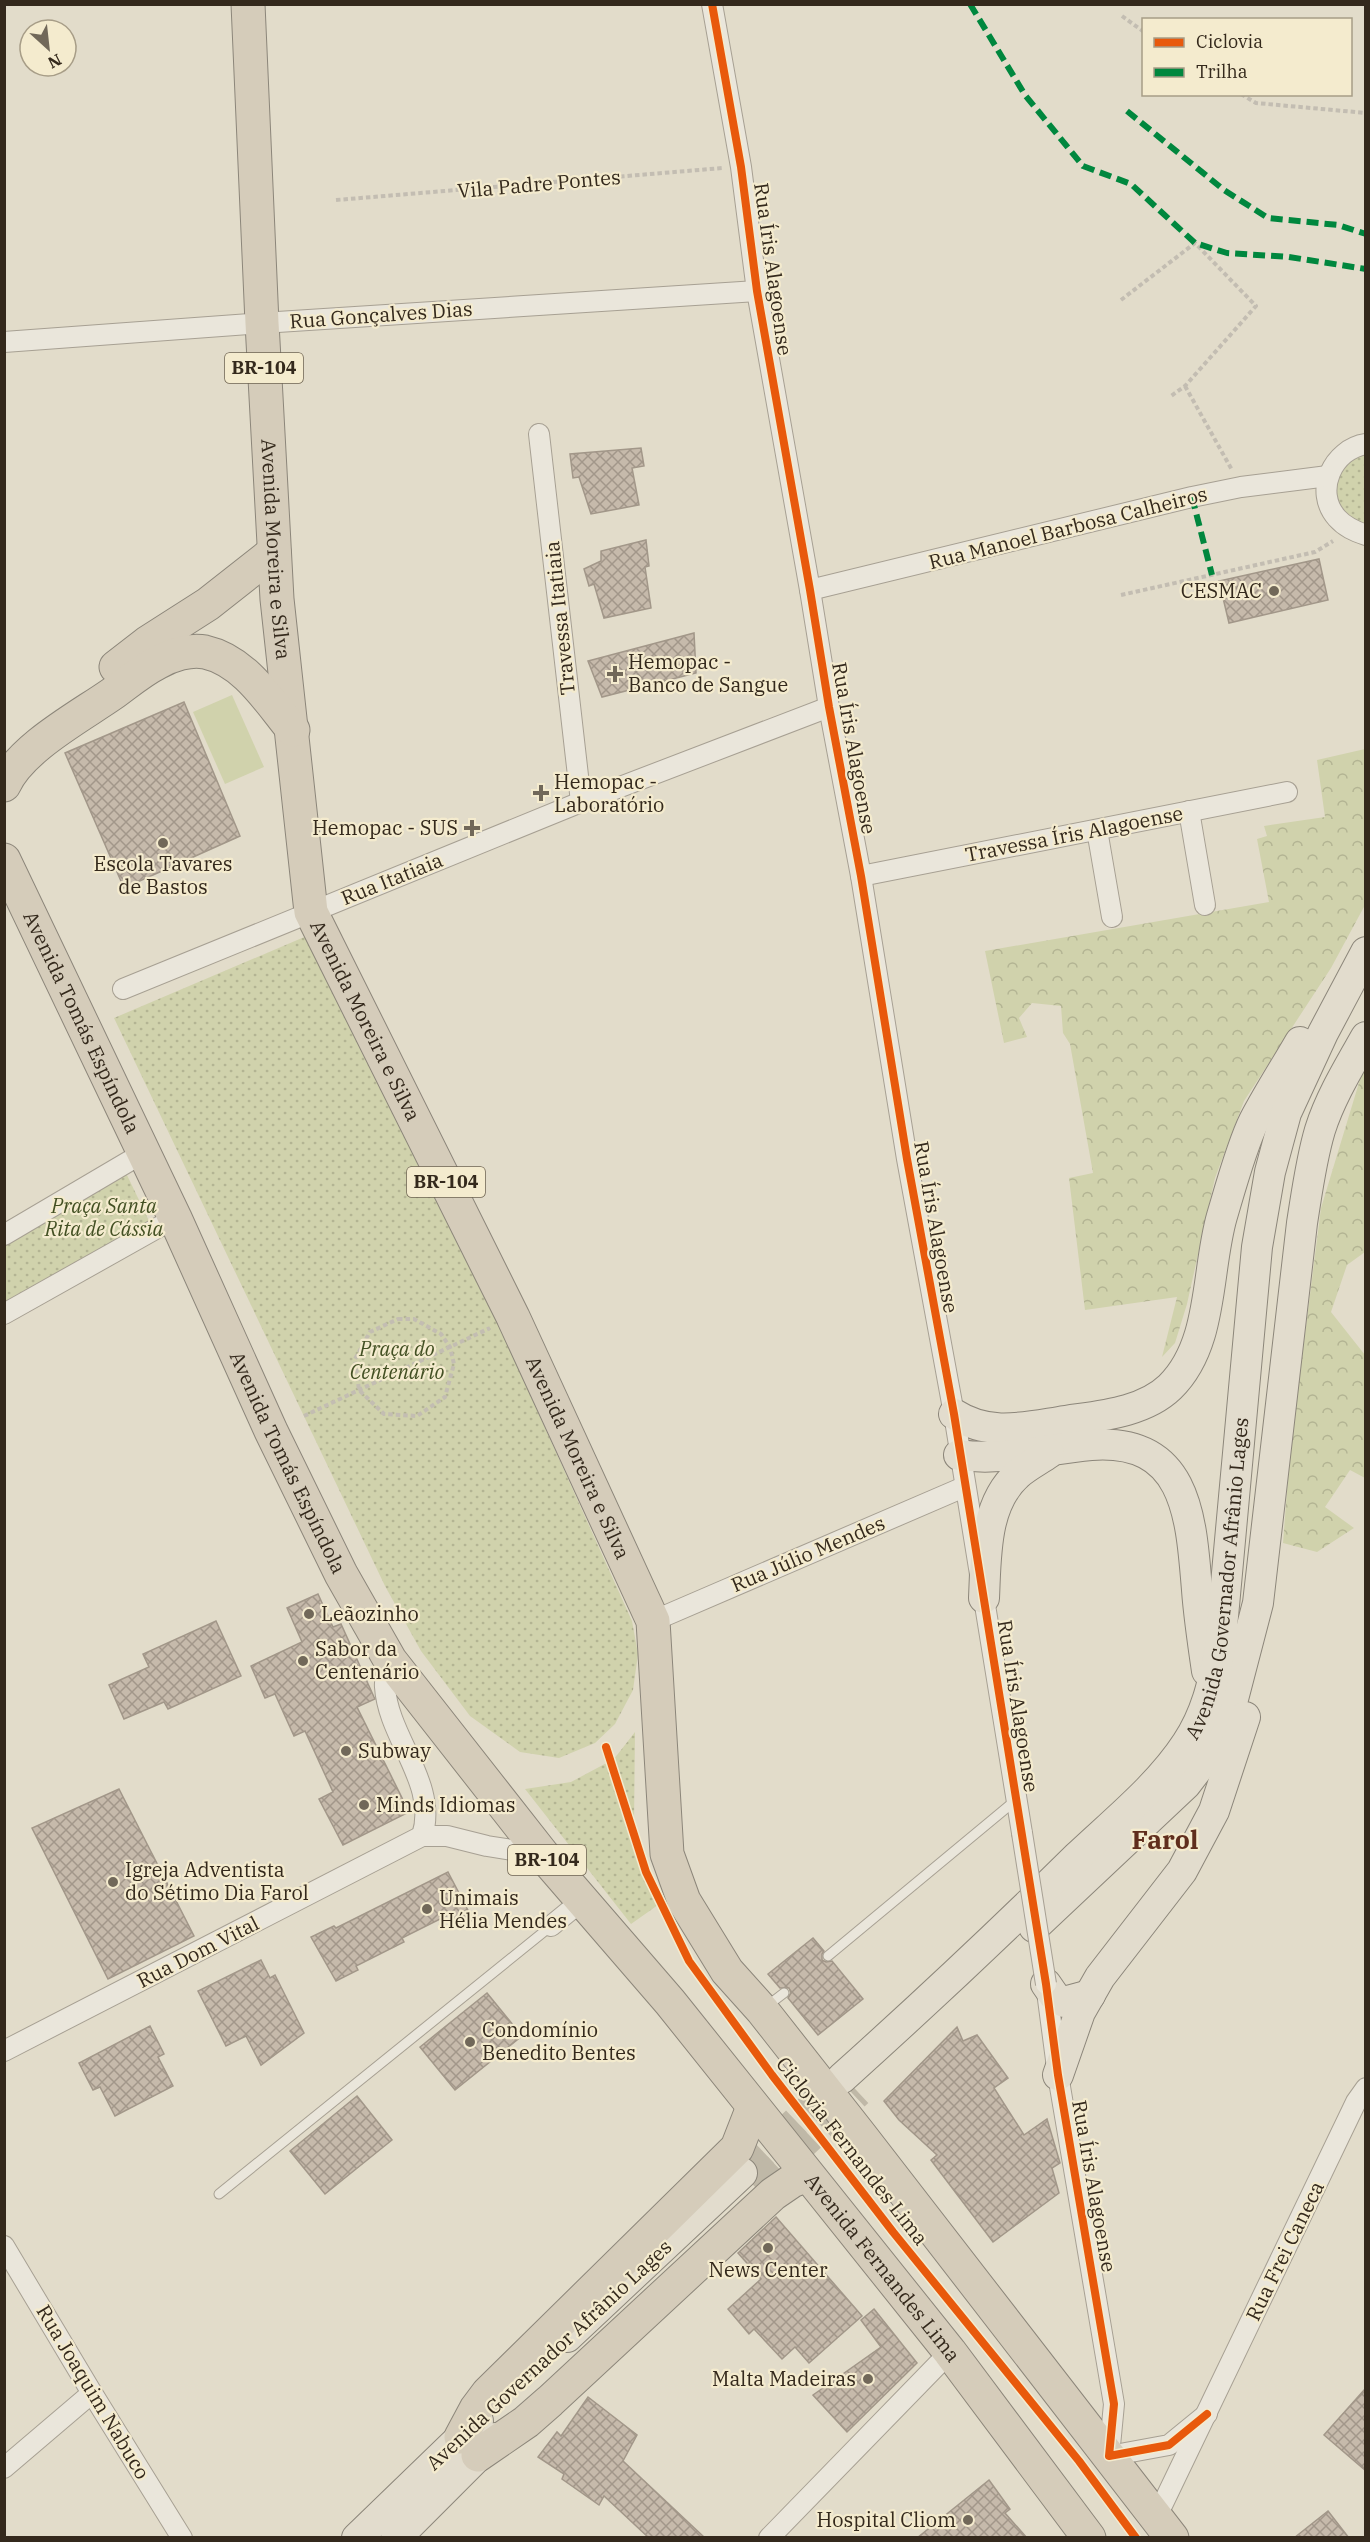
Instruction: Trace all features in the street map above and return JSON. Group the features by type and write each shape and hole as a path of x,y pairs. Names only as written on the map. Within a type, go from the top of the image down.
{"highway":[{"name":"Avenida Moreira e Silva","path":"248,4 274,552 311,912 513,1317 652,1621 667,1854 684,1901 727,1971 773,2001 1108,2456"},
{"path":"4,746 52,717 147,643 208,604 274,552"},
{"path":"208,604 210,632 230,663 262,693 293,730"},
{"path":"4,785 25,758 156,663 179,653 204,652 230,663"},
{"name":"Avenida Tomás Espíndola","path":"4,860 175,1218 281,1452 341,1574 390,1660 543,1855 584,1899 670,2002"},
{"name":"Avenida Fernandes Lima","path":"670,2002 950,2352 1089,2538"},
{"path":"469,2446 476,2409 488,2393 737,2148 753,2107"},
{"path":"469,2446 526,2422 773,2194 792,2181 807,2175"},
{"name":"BR-104","path":"1108,2456 1164,2528"}],"main road":[{"path":"954,1414 966,1422 993,1430 1017,1430 1106,1414 1144,1404 1168,1389 1185,1371 1199,1339 1222,1218 1253,1123 1304,1034 1359,964"},
{"name":"Avenida Governador Afrânio Lages","path":"1359,964 1286,1113 1270,1172 1257,1247 1220,1649 1211,1695 1188,1742 1144,1792 955,1976 850,2085 1186,1784 1212,1750 1227,1722 1258,1603 1301,1235 1312,1166 1321,1129 1339,1086 1365,1037"},
{"path":"959,1455 1004,1457 1091,1445 1130,1446 1152,1456 1168,1472 1188,1510 1200,1629 1211,1695"},
{"path":"984,1599 987,1537 999,1498 1017,1475 1052,1452"},
{"path":"1058,2074 1080,2012 1100,1977 1182,1871 1214,1811 1248,1710 1258,1603"},
{"path":"1046,1984 1055,1997 1064,2002 1090,1995"},
{"name":"Avenida Governador Afrânio Lages","path":"357,2538 469,2446 749,2180"},
{"name":"Avenida Governador Afrânio Lages","path":"396,2538 469,2446"}],"street":[{"name":"Rua Íris Alagoense","path":"712,4 741,167 757,291 829,707 861,876 907,1159 954,1414 964,1487 1022,1833 1058,2074 1114,2404 1108,2456"},
{"name":"Rua Gonçalves Dias","path":"4,342 757,291"},
{"name":"Travessa Itatiaia","path":"539,434 581,802"},
{"path":"1359,532 1336,517 1327,497 1328,476 1334,463 1345,452 1365,444"},
{"name":"Rua Manoel Barbosa Calheiros","path":"810,590 1241,487 1328,476"},
{"name":"Rua Itatiaia","path":"123,989 581,802 829,707"},
{"name":"Travessa Íris Alagoense","path":"861,876 1287,792"},
{"path":"1189,811 1205,905"},
{"path":"1097,830 1112,917"},
{"path":"4,1235 142,1153"},
{"path":"4,1314 175,1218"},
{"name":"Rua Júlio Mendes","path":"652,1621 964,1487"},
{"path":"390,1660 385,1686 397,1731 413,1767 427,1809 427,1823 422,1836"},
{"name":"Rua Dom Vital","path":"4,2051 422,1836 447,1836 487,1846 543,1855"},
{"path":"551,1926 584,1899"},
{"name":"Rua Frei Caneca","path":"1164,2528 1207,2414 1356,2102 1365,2088"},
{"name":"Rua Joaquim Nabuco","path":"4,2246 182,2538"},
{"path":"770,2538 950,2352"},
{"path":"4,2468 92,2393"},
{"name":"Rua Frei Caneca","path":"1108,2456 1169,2445 1207,2414"}],"lane":[{"path":"828,1956 1016,1800"},
{"path":"219,2194 551,1926"}],"path":[{"path":"1122,16 1142,31"},
{"path":"1244,96 1256,103 1365,113"},
{"path":"1121,300 1195,243 1256,306 1185,386 1171,396"},
{"path":"1185,386 1241,487"},
{"path":"1121,595 1315,552 1359,532"},
{"path":"398,1319 414,1319 441,1334 450,1347 454,1364 445,1397 417,1416 384,1414 359,1390 355,1359 370,1332 398,1319"},
{"path":"304,1416 493,1327"}],"green space":[{"path":"1365,452 1365,525 1348,514 1338,498 1336,488 1342,469 1351,460"},
{"path":"232,695 264,767 225,784 193,712"},
{"path":"1365,749 1365,905 1331,968 1244,1101 1215,1178 1187,1304 1175,1343 1162,1357 1177,1297 1085,1310 1069,1178 1093,1173 1070,1044 1063,1033 1061,1006 1032,1003 1019,1018 1027,1037 1004,1043 985,951 1269,902 1257,839 1267,836 1264,826 1325,817 1317,760"},
{"name":"Praça do Centenário","path":"309,935 496,1319 632,1621 638,1654 633,1690 615,1724 595,1743 559,1758 520,1752 470,1716 421,1651 385,1586 114,1018"},
{"path":"1365,1068 1365,1252 1347,1265 1331,1312 1365,1355 1365,1478 1350,1470 1325,1507 1354,1528 1317,1552 1283,1543 1290,1452 1321,1208"},
{"name":"Praça Santa Rita de Cássia","path":"126,1173 150,1223 5,1307 4,1245"},
{"path":"635,1732 634,1827 658,1905 631,1924 525,1789 571,1782 614,1759"}],"building":[{"path":"641,448 644,466 632,468 639,505 591,514 579,477 573,478 570,454"},
{"path":"646,540 649,566 645,567 651,608 604,618 594,584 589,586 584,569 601,561 601,551"},
{"name":"CESMAC","path":"1319,559 1328,600 1229,623 1219,581"},
{"path":"694,633 696,673 602,697 588,661"},
{"path":"184,702 240,836 124,888 65,753"},
{"path":"318,1594 333,1627 341,1624 375,1699 357,1707 409,1812 343,1845 319,1799 333,1792 305,1731 294,1736 275,1694 265,1698 251,1666 302,1642 287,1608"},
{"path":"216,1621 241,1676 168,1709 164,1702 124,1719 109,1685 149,1667 143,1654"},
{"name":"Igreja Adventista do Sétimo Dia Farol","path":"119,1789 194,1936 108,1979 32,1828"},
{"path":"448,1872 473,1920 457,1928 450,1914 402,1938 404,1942 356,1966 358,1970 336,1981 311,1937 334,1926 336,1928"},
{"path":"813,1938 824,1951 822,1960 832,1961 863,1999 818,2035 788,1998 791,1993 789,1988 780,1988 768,1974"},
{"path":"261,1960 270,1978 275,1975 304,2033 261,2065 246,2036 226,2046 198,1991"},
{"name":"Condomínio Benedito Bentes","path":"487,1993 522,2036 455,2090 420,2047"},
{"path":"150,2026 164,2054 158,2057 173,2086 115,2116 100,2087 93,2090 79,2063"},
{"path":"957,2027 963,2041 977,2035 1008,2078 994,2088 1024,2135 1047,2119 1060,2163 1052,2168 1059,2193 993,2242 931,2160 937,2155 899,2120 884,2101"},
{"path":"357,2096 392,2140 325,2194 290,2151"},
{"path":"776,2217 862,2316 809,2363 795,2347 782,2359 754,2329 749,2334 728,2309 761,2279 738,2253"},
{"name":"Malta Madeiras","path":"874,2309 917,2363 847,2432 813,2395 881,2347 861,2320"},
{"path":"1365,2389 1365,2470 1324,2435"},
{"path":"588,2397 637,2435 623,2461 705,2538 649,2538 604,2496 599,2505 562,2479 564,2474 538,2457 557,2432 561,2436"},
{"name":"Hospital Cliom","path":"989,2480 1010,2509 1005,2513 1027,2538 917,2538"},
{"path":"1328,2511 1349,2538 1294,2538"}],"tunnel":[{"path":"742,2173 842,2078"},
{"path":"756,2188 858,2092"}],"marked path":[{"path":"970,4 1025,95 1083,166 1131,184 1195,243 1227,253 1289,257 1366,269"},
{"path":"1127,111 1224,190 1268,218 1338,225 1366,234"},
{"path":"1192,497 1212,575"}],"cycle path":[{"path":"712,4 741,167 757,291 829,707 861,876 907,1159 954,1414 1046,1984 1058,2075 1114,2404 1109,2456 1169,2445 1207,2414"},
{"name":"Ciclovia Fernandes Lima","path":"606,1747 646,1872 689,1961 772,2075 893,2232 1079,2461 1136,2538"}],"place":[{"name":"CESMAC","path":"1274,591"},
{"name":"Hemopac - Banco de Sangue","path":"615,674"},
{"name":"Hemopac - Laboratório","path":"541,793"},
{"name":"Hemopac - SUS","path":"472,828"},
{"name":"Escola Tavares de Bastos","path":"163,843"},
{"name":"Leãozinho","path":"309,1614"},
{"name":"Sabor da Centenário","path":"303,1661"},
{"name":"Subway","path":"346,1751"},
{"name":"Minds Idiomas","path":"364,1805"},
{"name":"Igreja Adventista do Sétimo Dia Farol","path":"113,1882"},
{"name":"Unimais Hélia Mendes","path":"427,1909"},
{"name":"Condomínio Benedito Bentes","path":"470,2042"},
{"name":"News Center","path":"768,2248"},
{"name":"Malta Madeiras","path":"868,2379"},
{"name":"Hospital Cliom","path":"968,2520"}],"district":[{"name":"Farol","path":"1165,1840"}]}
